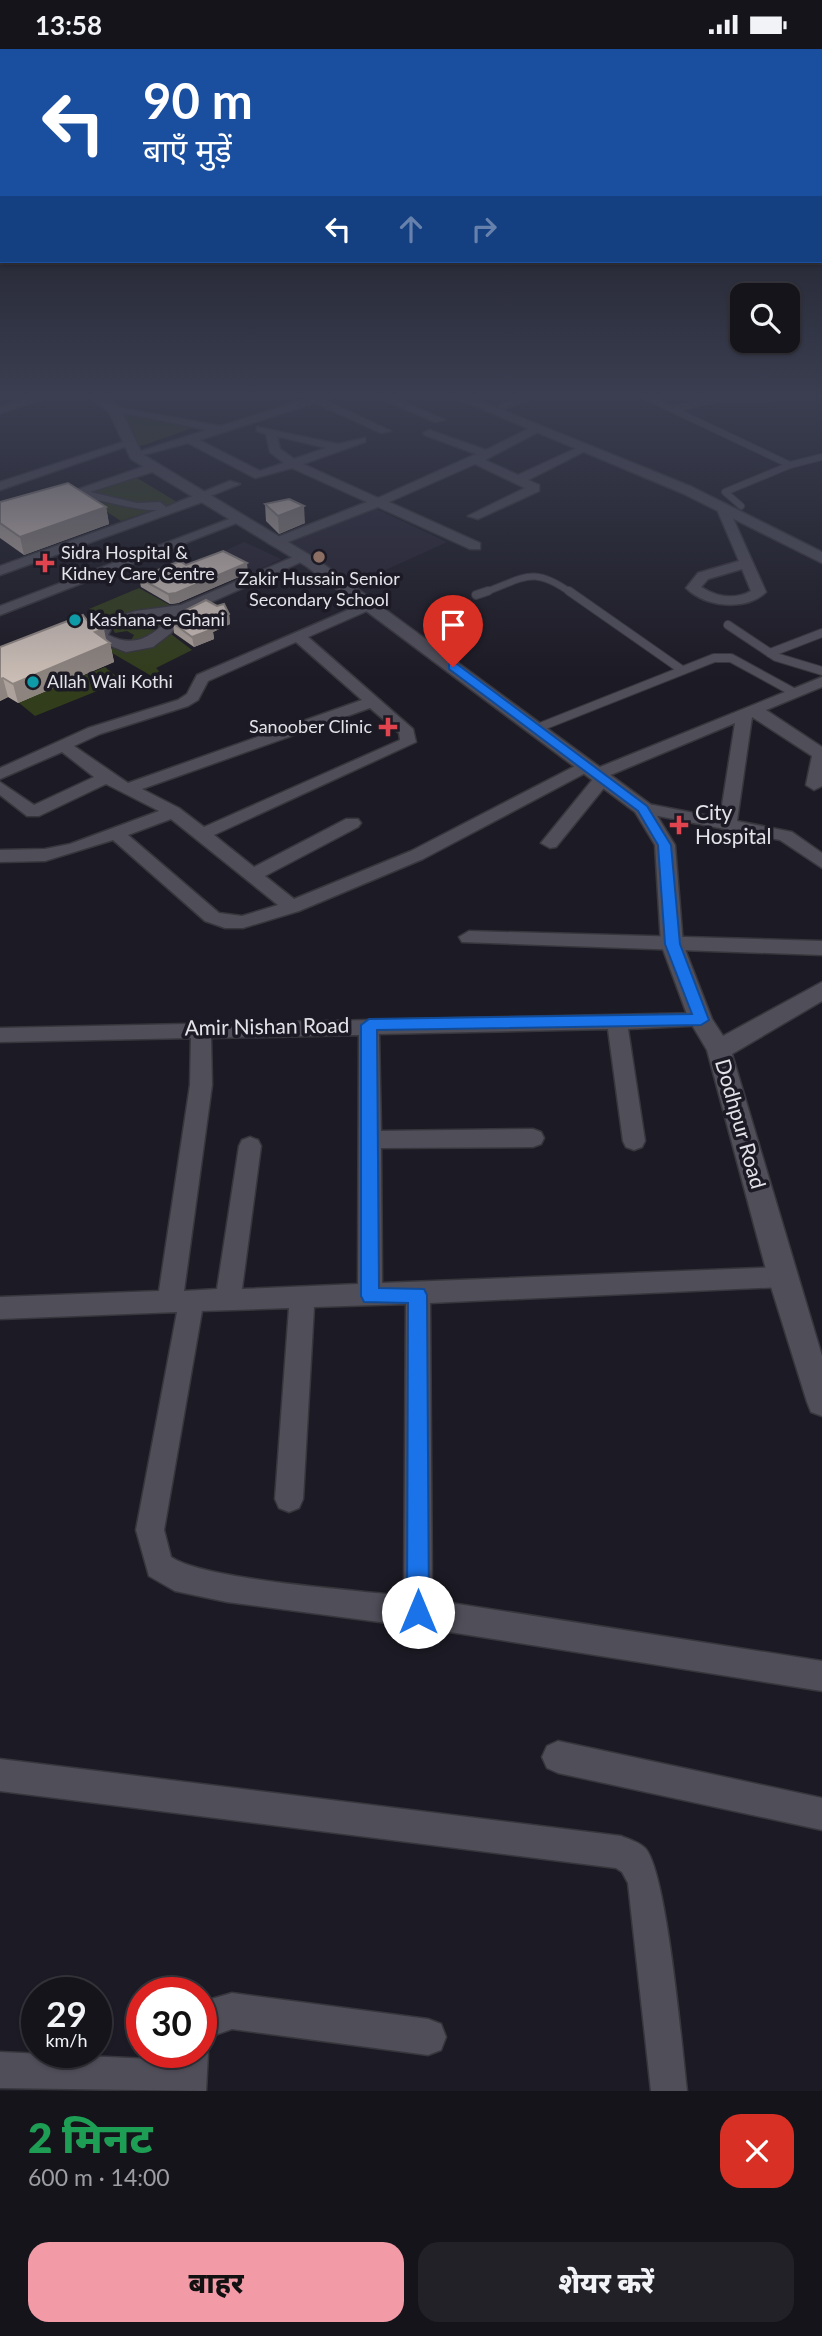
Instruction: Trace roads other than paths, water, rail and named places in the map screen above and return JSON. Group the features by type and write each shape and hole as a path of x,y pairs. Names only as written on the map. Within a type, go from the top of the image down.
{"street":[{"path":"53,499 81,489"},
{"name":"Dodhpur Road","path":"184,489 197,499 241,519 371,604 643,808 664,845 672,944 701,1020 719,1050 782,1277 821,1394"},
{"path":"0,571 221,489"},
{"path":"347,489 475,546"},
{"path":"275,543 411,489"},
{"path":"474,516 533,489"},
{"path":"688,489 822,558"},
{"path":"76,492 137,507 197,499"},
{"path":"722,507 747,563"},
{"path":"0,611 241,519"},
{"path":"154,526 185,541"},
{"path":"77,630 184,609 303,558"},
{"path":"0,774 94,731 183,703 193,697 202,678 371,604"},
{"path":"116,621 104,628 100,637 121,649 164,635 184,609"},
{"path":"202,834 408,742 407,732 299,636"},
{"path":"116,834 212,917 225,922 243,922 292,907 416,855 632,758 672,745 822,681"},
{"path":"127,789 372,702"},
{"path":"749,713 821,754 814,785"},
{"path":"728,825 749,713"},
{"path":"64,746 106,778 173,812 292,907"},
{"path":"550,843 595,774"},
{"path":"0,787 33,812 106,778"},
{"path":"643,808 786,836 822,862"},
{"path":"0,856 45,855 116,834 173,812"},
{"path":"252,875 352,823"},
{"path":"469,937 822,948"},
{"path":"719,1050 819,996"},
{"name":"Amir Nishan Road","path":"0,1035 369,1025 701,1020"},
{"path":"617,1022 634,1142"},
{"path":"369,1025 370,1296"},
{"path":"201,1029 201,1085 181,1300 150,1530 159,1566 175,1577 227,1588 418,1612 822,1676"},
{"path":"370,1140 533,1138"},
{"path":"228,1299 250,1146"},
{"path":"0,1308 181,1300 418,1295 782,1277"},
{"path":"418,1295 418,1612"},
{"path":"289,1499 302,1298"},
{"path":"558,1757 822,1814"},
{"path":"0,1775 621,1851 634,1860 644,1882 669,2091"},
{"path":"217,2014 232,2011 428,2038"},
{"path":"0,2070 189,2074"}],"lane":[{"path":"732,489 725,495 741,506"},
{"path":"476,595 535,575 550,577 682,670"},
{"path":"728,625 770,653 822,671"},
{"path":"770,653 822,633"},
{"path":"535,729 714,658 732,658 795,693"}],"place":[{"name":"Zakir Hussain Senior Secondary School","path":"319,557"},
{"name":"Sidra Hospital & Kidney Care Centre","path":"45,563"},
{"name":"Kashana-e-Ghani","path":"75,620"},
{"name":"Allah Wali Kothi","path":"33,682"},
{"name":"Sanoober Clinic","path":"388,727"},
{"name":"City Hospital","path":"679,825"}]}
